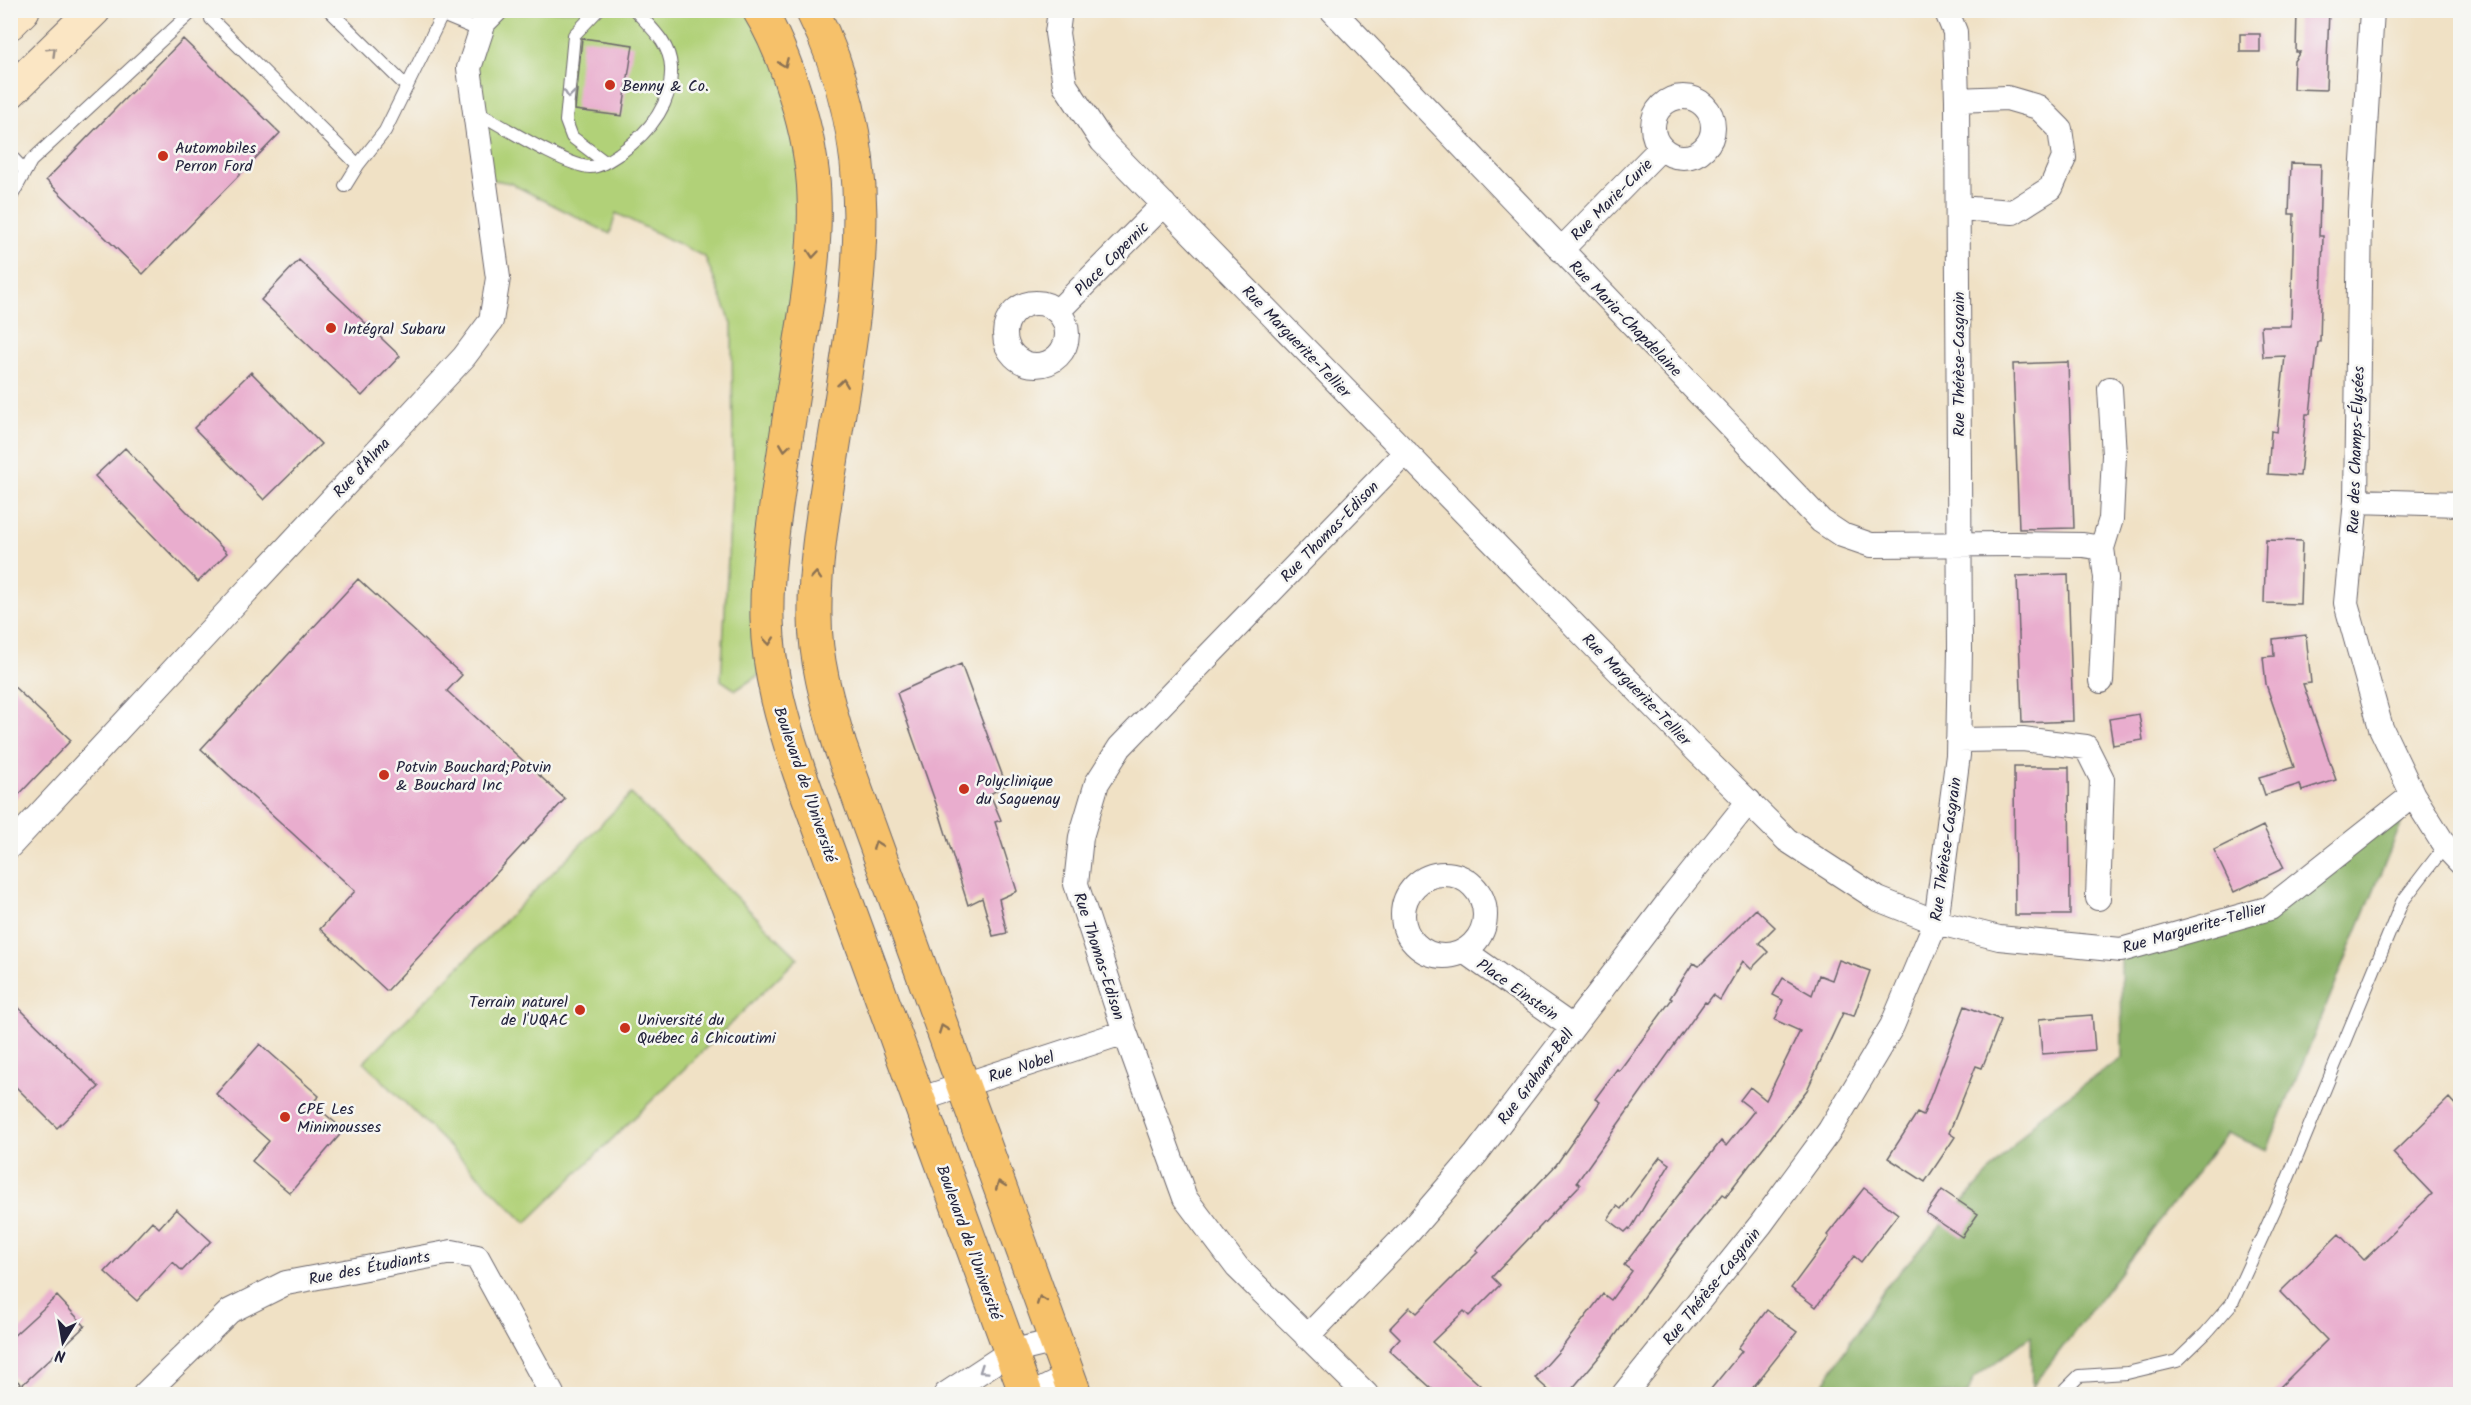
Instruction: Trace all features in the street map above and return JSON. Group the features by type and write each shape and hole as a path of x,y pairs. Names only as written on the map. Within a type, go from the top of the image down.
{"main road":[{"path":"10,23 23,10"},
{"path":"10,92 94,10"},
{"name":"Boulevard de l'Université","path":"759,10 788,70 809,153 814,194 814,237 810,280 772,528 767,621 771,667 782,722 1026,1395"},
{"path":"812,10 826,39 845,93 854,132 862,220 859,271 819,535 815,619 827,702 840,746 1072,1385"}],"street":[{"name":"Rue d'Alma","path":"10,846 464,357 492,321 498,278 469,68 484,22 496,10"},
{"name":"Rue Marguerite-Tellier","path":"1060,10 1057,33 1065,85 1102,141 1697,751 1787,840 1878,899 1936,922 1999,938 2121,950 2270,908 2413,795"},
{"name":"Rue Maria-Chapdelaine","path":"1332,10 1821,521 1842,535 1871,545 2083,545 2102,548"},
{"name":"Rue Thérèse-Casgrain","path":"1624,1395 1761,1224 1830,1130 1892,1026 1936,922 1958,740 1957,100 1955,32 1946,10"},
{"name":"Rue des Champs-Élysées","path":"2372,10 2360,212 2356,501 2346,603 2381,728 2413,795 2453,854"},
{"path":"1957,100 2007,98 2038,107 2060,129 2064,158 2051,188 2013,212 1958,208"},
{"name":"Rue Marie-Curie","path":"1561,250 1661,148"},
{"name":"Place Copernic","path":"1058,311 1164,204"},
{"path":"2101,681 2106,578 2102,548 2111,519 2114,455 2110,389"},
{"name":"Rue Thomas-Edison","path":"1366,1395 1237,1267 1185,1198 1125,1032 1077,884 1081,837 1097,783 1120,747 1406,452"},
{"path":"2356,501 2460,504"},
{"path":"1958,740 2024,739 2086,747 2102,779 2098,898"},
{"name":"Rue Graham-Bell","path":"1307,1337 1409,1232 1476,1154 1749,801"},
{"name":"Place Einstein","path":"1464,951 1572,1028"},
{"name":"Rue Nobel","path":"918,1100 1125,1032"},
{"name":"Rue des Étudiants","path":"145,1395 230,1311 286,1283 452,1252 477,1257 552,1395"},
{"path":"946,1395 1010,1352 1056,1341"},
{"path":"1034,1395 1072,1385"}],"lane":[{"path":"10,199 31,161 194,10"},
{"path":"329,10 407,87"},
{"path":"430,10 481,32"},
{"path":"598,10 573,35 566,120 568,132 572,137 605,162"},
{"path":"475,111 574,165 593,167 605,162 630,146 650,129 669,88 671,67 666,46 635,10"},
{"path":"211,13 358,165"},
{"path":"345,186 358,165 385,131 442,15"},
{"path":"10,155 26,171"},
{"path":"2061,1395 2079,1376 2127,1373 2177,1360 2232,1304 2279,1200 2402,903 2453,854"}],"green space":[{"path":"759,10 809,153 771,667 736,690 721,680 733,470 732,324 705,257 616,213 610,234 510,183 484,178 469,68 496,11"},
{"name":"Terrain naturel de l'UQAC","path":"631,794 798,958 526,1223 364,1062"},
{"path":"2413,795 2267,1150 2227,1133 2032,1387 2031,1336 1974,1378 1968,1394 1817,1394 1884,1289 2043,1113 2122,1058 2121,950 2270,908"}],"building":[{"path":"2297,10 2329,10 2326,90 2293,89 2294,61 2300,52 2296,52"},
{"path":"2240,34 2260,34 2260,52 2240,52"},
{"path":"582,38 633,45 622,116 575,110"},
{"name":"Automobiles Perron Ford","path":"183,39 280,133 143,274 46,180"},
{"path":"2291,163 2321,164 2319,236 2323,236 2320,342 2318,342 2310,414 2306,414 2300,476 2268,474 2271,431 2277,432 2285,356 2263,357 2261,326 2291,326 2294,214 2289,214"},
{"name":"Intégral Subaru","path":"299,260 400,356 362,396 261,300"},
{"path":"2068,362 2074,528 2019,529 2013,364"},
{"path":"251,372 321,444 264,500 194,428"},
{"path":"125,448 227,553 198,582 95,476"},
{"path":"2266,540 2302,541 2300,604 2264,603"},
{"path":"2068,574 2073,721 2022,723 2017,576"},
{"name":"Potvin Bouchard;Potvin & Bouchard Inc","path":"358,579 462,675 447,691 565,799 387,991 320,929 355,891 201,749"},
{"path":"2306,635 2311,683 2303,684 2336,780 2302,791 2300,784 2265,795 2259,777 2294,767 2266,684 2263,657 2274,656 2273,639"},
{"name":"Polyclinique du Saguenay","path":"961,664 1006,785 990,794 1001,820 995,822 1017,891 999,899 1007,933 993,936 982,898 968,905 940,815 897,693"},
{"path":"10,683 71,740 10,804"},
{"path":"2139,714 2143,740 2113,745 2109,719"},
{"path":"2014,767 2069,767 2070,915 2015,915"},
{"path":"2263,826 2284,868 2234,892 2214,850"},
{"path":"1756,909 1775,927 1759,943 1768,952 1751,969 1743,961 1720,1000 1713,995 1707,1003 1705,1002 1577,1182 1580,1185 1492,1277 1500,1285 1469,1316 1464,1311 1432,1342 1491,1395 1439,1395 1389,1350 1400,1338 1390,1328 1410,1307 1417,1313 1478,1252 1476,1250 1556,1165 1600,1102 1595,1099 1617,1069 1619,1071 1672,999 1670,998 1693,963 1699,966"},
{"path":"1839,960 1870,971 1854,1016 1843,1013 1807,1090 1726,1196 1723,1194 1681,1245 1604,1351 1567,1395 1554,1395 1535,1378 1560,1350 1603,1294 1611,1300 1632,1271 1624,1265 1721,1141 1726,1146 1754,1111 1740,1100 1750,1087 1766,1100 1800,1031 1775,1020 1783,1000 1773,995 1783,978 1812,995 1819,975 1832,980"},
{"path":"10,999 99,1087 57,1128 10,1081"},
{"path":"1965,1006 2001,1020 1982,1068 1976,1066 1949,1133 1955,1137 1925,1182 1888,1158 1917,1113 1923,1116"},
{"path":"2092,1015 2095,1050 2042,1054 2039,1019"},
{"name":"CPE Les Minimousses","path":"260,1044 319,1096 312,1103 344,1130 290,1193 252,1161 269,1141 216,1094"},
{"path":"2449,1098 2460,1110 2460,1395 2272,1395 2327,1340 2280,1292 2339,1234 2364,1260 2432,1194 2393,1153"},
{"path":"1660,1157 1670,1164 1630,1230 1629,1228 1625,1232 1608,1219 1617,1206 1621,1209"},
{"path":"1864,1188 1898,1214 1861,1262 1854,1256 1816,1307 1791,1288 1829,1237 1827,1235"},
{"path":"1942,1190 1978,1214 1962,1237 1926,1213"},
{"path":"176,1209 211,1241 182,1271 173,1262 137,1301 105,1272 152,1221 159,1228"},
{"path":"57,1296 85,1326 22,1385 10,1374 10,1339"},
{"path":"1767,1310 1797,1332 1747,1395 1706,1395 1742,1351 1738,1348"}],"place":[{"name":"Benny & Co.","path":"610,85"},
{"name":"Automobiles Perron Ford","path":"163,156"},
{"name":"Intégral Subaru","path":"331,328"},
{"name":"Potvin Bouchard;Potvin & Bouchard Inc","path":"384,775"},
{"name":"Polyclinique du Saguenay","path":"964,789"},
{"name":"Terrain naturel de l'UQAC","path":"580,1010"},
{"name":"Université du Québec à Chicoutimi","path":"625,1028"},
{"name":"CPE Les Minimousses","path":"285,1117"}]}
